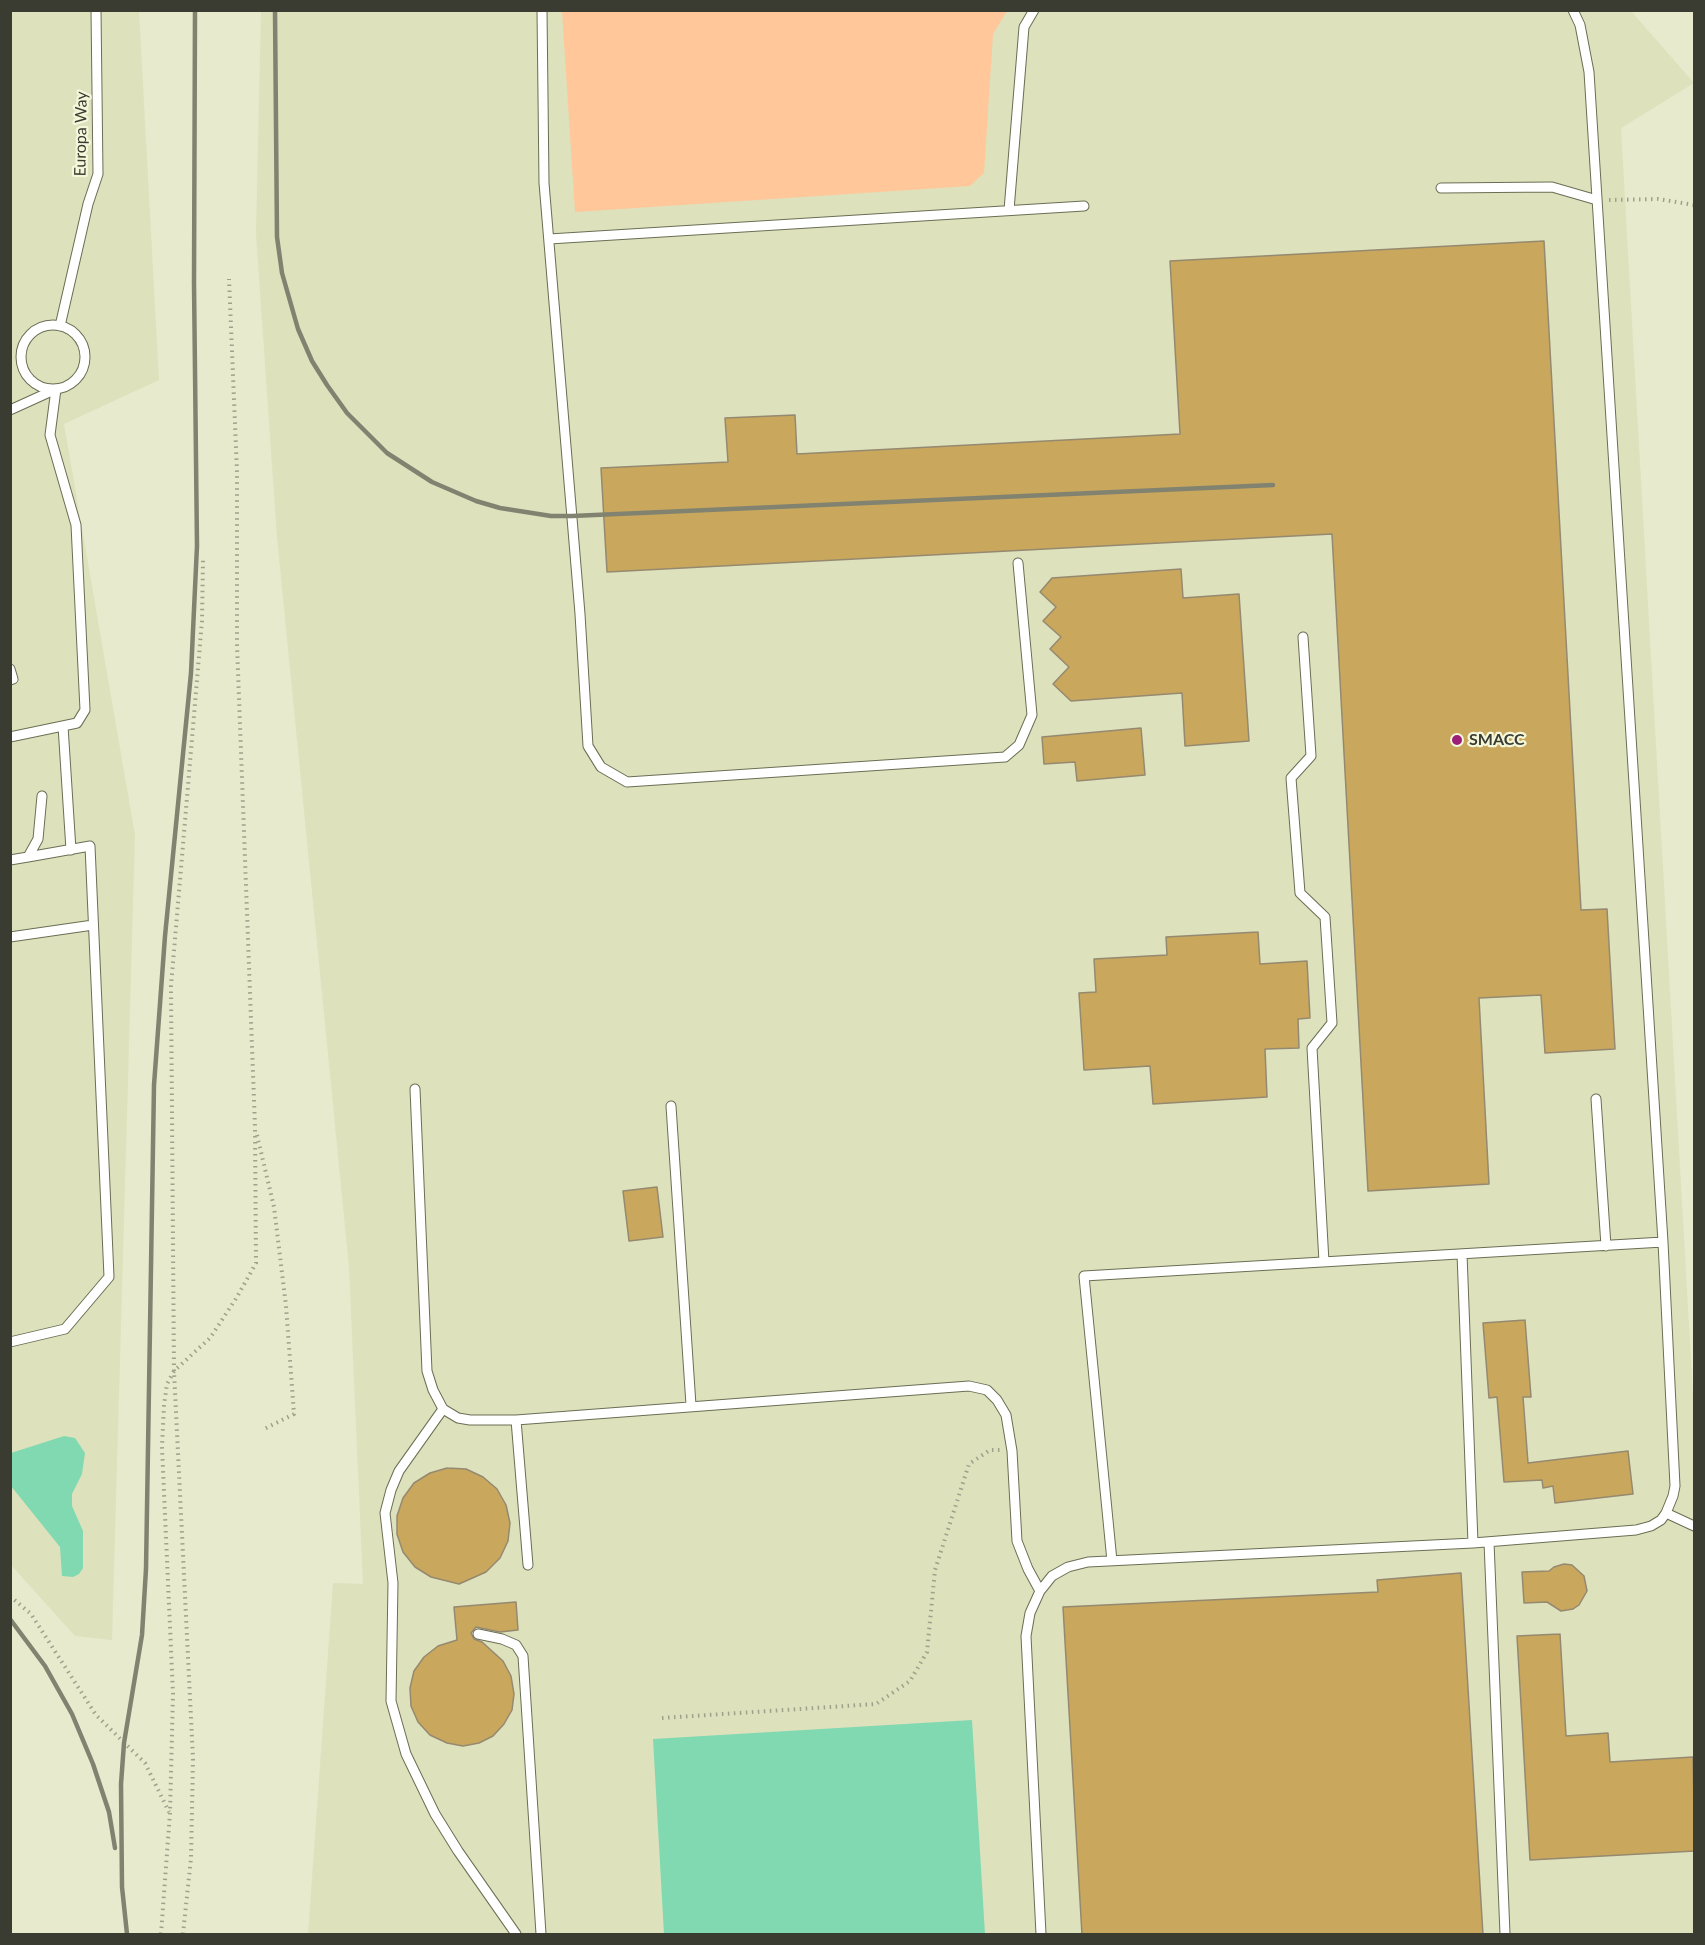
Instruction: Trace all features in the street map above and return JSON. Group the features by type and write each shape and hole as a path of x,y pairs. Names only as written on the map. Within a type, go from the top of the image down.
{"lane":[{"name":"Europa Way","path":"60,326 88,204 98,174 96,10"},
{"path":"542,10 544,183 580,614 588,746 601,767 627,782 1005,757 1019,745 1032,716 1018,563"},
{"path":"1009,210 1024,27 1034,10"},
{"path":"1041,1935 1026,1636 1030,1613 1040,1592 1053,1576 1068,1567 1088,1562 1473,1543 1636,1530 1651,1526 1660,1520 1666,1513 1675,1486 1663,1242 1589,72 1580,25 1573,10"},
{"path":"1441,188 1552,187 1597,200"},
{"path":"549,239 1084,206"},
{"path":"10,410 66,386 75,380 83,369 84,347 78,337 70,329 46,326 36,330 27,338 21,358 30,379 39,386 56,389"},
{"path":"10,363 21,358"},
{"path":"10,737 77,723 85,710 76,525 50,435 56,389"},
{"path":"1303,638 1311,756 1291,778 1300,893 1325,917 1332,1023 1312,1048 1324,1262"},
{"path":"10,669 13,679 10,680"},
{"path":"63,726 71,850"},
{"path":"28,857 38,839 42,796"},
{"path":"10,860 90,846 109,1277 65,1329 10,1342"},
{"path":"10,937 93,925"},
{"path":"415,1089 427,1371 433,1390 443,1409 458,1418 470,1420 516,1420 691,1405 969,1386 987,1390 997,1400 1006,1415 1012,1451 1017,1541 1040,1592"},
{"path":"1596,1099 1606,1246"},
{"path":"670,1106 691,1405"},
{"path":"1112,1561 1084,1276 1663,1242"},
{"path":"1462,1254 1473,1543"},
{"path":"443,1409 399,1471 385,1514 393,1583 391,1701 406,1754 435,1814 516,1935"},
{"path":"516,1420 528,1565"},
{"path":"1666,1513 1695,1526"},
{"path":"1489,1542 1505,1935"},
{"path":"478,1634 502,1639 516,1645 523,1656 541,1935"}],"path":[{"path":"1597,200 1658,199 1695,205"},
{"path":"161,1935 170,1813 173,1694 162,1447 164,1405 168,1384 174,1371 210,1338 237,1298 256,1263 255,1126 237,644 237,471 229,279"},
{"path":"183,1935 191,1858 193,1759 174,1371 171,986 202,621 203,560"},
{"path":"255,1126 274,1207 286,1306 294,1414 262,1430"},
{"path":"662,1718 876,1704 910,1681 927,1652 935,1570 969,1464 990,1450 1012,1451"},
{"path":"10,1596 31,1614 96,1715 144,1763 170,1813"}],"shaded area":[{"path":"10,11 139,11 159,380 64,424 135,835 112,1640 75,1636 11,1565"},
{"path":"261,11 1631,11 1694,83 1621,128 1694,1414 1694,1934 308,1934 333,1583 363,1584 349,1267 277,537 256,234"},
{"path":"562,11 1007,11 993,34 984,173 970,186 575,212"},
{"path":"64,1436 75,1438 85,1453 82,1474 72,1494 72,1506 83,1531 83,1568 73,1577 62,1576 60,1547 11,1486 11,1453"},
{"path":"972,1720 985,1934 664,1934 653,1739"}],"building":[{"name":"SMACC","path":"1544,241 1581,910 1607,909 1615,1049 1545,1053 1541,995 1479,998 1489,1184 1368,1191 1332,534 607,572 601,468 728,462 725,418 795,415 797,454 1180,434 1170,261"},
{"path":"1181,569 1183,598 1239,594 1249,741 1185,746 1182,693 1071,701 1053,684 1069,667 1050,649 1061,637 1043,621 1056,607 1040,592 1052,578"},
{"path":"1141,728 1145,775 1077,781 1075,762 1044,764 1042,737"},
{"path":"1258,932 1260,964 1307,961 1310,1018 1298,1019 1299,1048 1265,1049 1267,1097 1153,1104 1150,1066 1084,1070 1079,993 1096,992 1094,959 1167,955 1166,937"},
{"path":"657,1187 663,1237 629,1241 623,1191"},
{"path":"1525,1320 1531,1397 1523,1397 1528,1463 1628,1451 1633,1494 1555,1503 1553,1486 1543,1488 1542,1480 1504,1482 1497,1397 1489,1398 1483,1323"},
{"path":"447,1468 466,1469 483,1477 497,1489 506,1505 510,1523 508,1541 500,1558 486,1572 459,1584 431,1577 415,1567 403,1552 397,1534 397,1516 403,1498 414,1483 430,1473"},
{"path":"1564,1564 1572,1565 1584,1576 1587,1591 1579,1605 1573,1609 1561,1611 1547,1602 1524,1603 1522,1572 1549,1571"},
{"path":"1461,1573 1483,1935 1082,1935 1063,1607 1378,1592 1377,1580"},
{"path":"516,1602 518,1630 500,1632 476,1627 471,1633 474,1639 482,1642 503,1661 511,1676 514,1694 512,1710 504,1724 493,1736 479,1743 463,1746 447,1743 430,1735 418,1722 411,1706 410,1688 414,1671 424,1657 438,1646 457,1640 454,1607"},
{"path":"1560,1634 1566,1736 1608,1733 1610,1762 1693,1757 1695,1851 1530,1860 1517,1636"}],"railway":[{"path":"127,1934 122,1887 121,1784 124,1743 142,1635 146,1569 154,1085 165,936 191,673 197,546 194,283 195,10"},
{"path":"275,10 277,237 282,273 298,329 312,361 347,413 387,453 432,482 476,501 500,508 551,516 1273,485"},
{"path":"10,1619 45,1666 72,1714 93,1764 109,1812 115,1848"}],"place":[{"name":"SMACC","path":"1457,740"}]}
